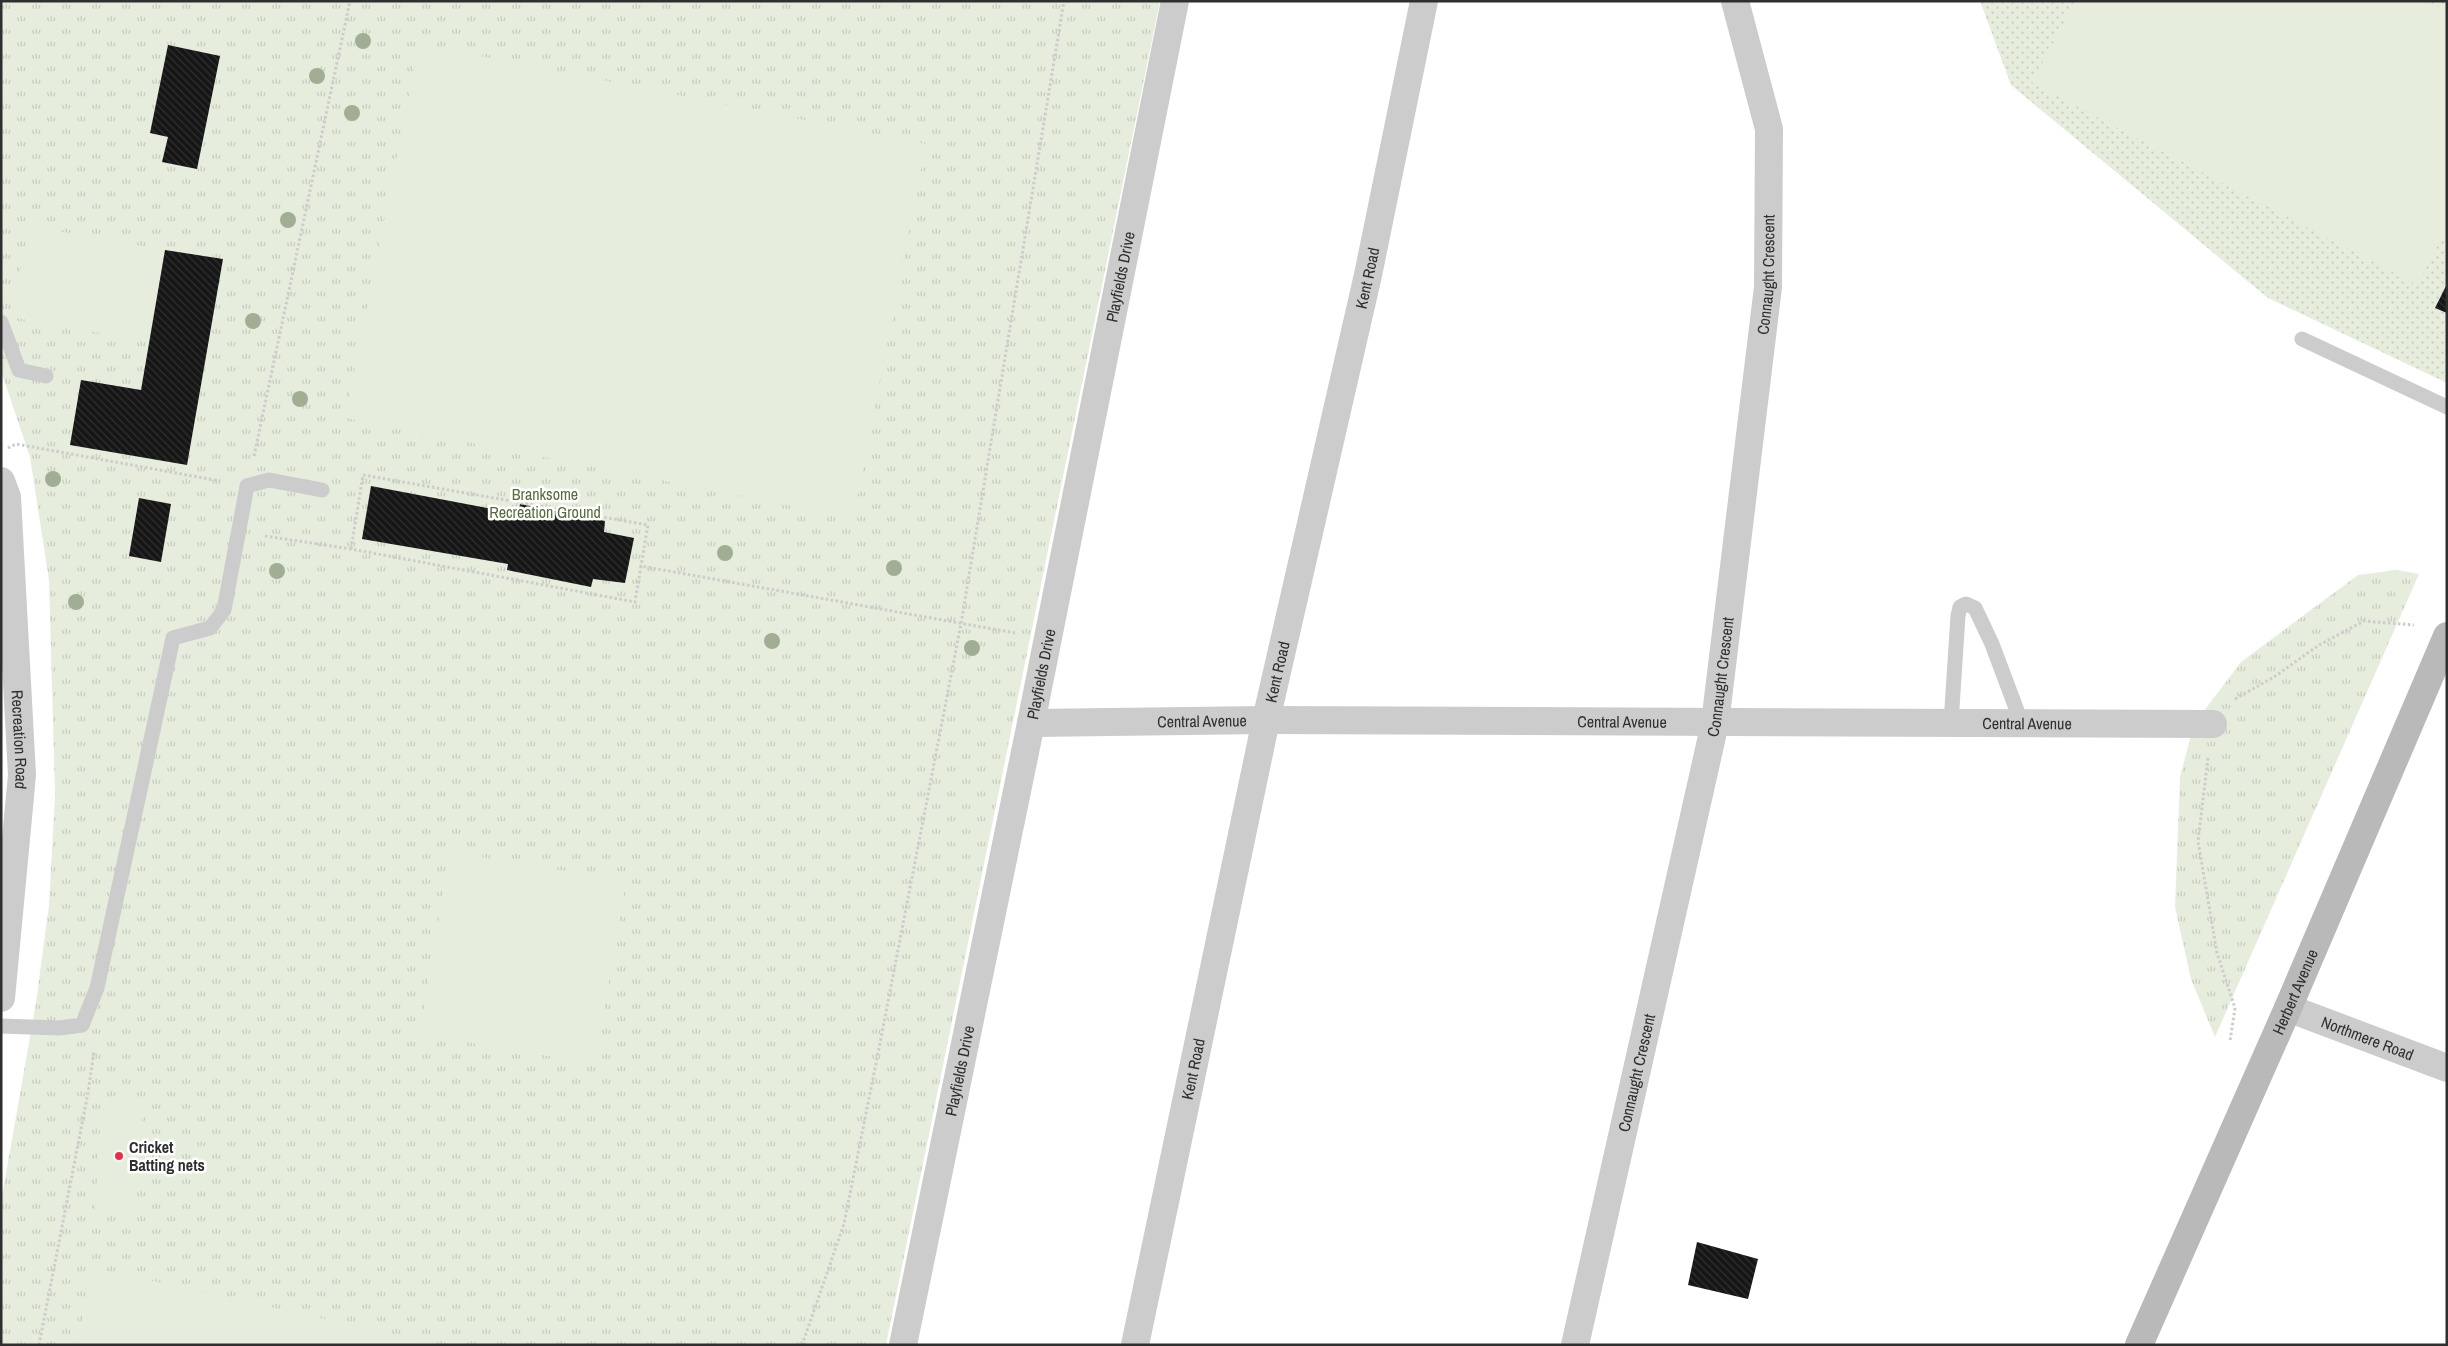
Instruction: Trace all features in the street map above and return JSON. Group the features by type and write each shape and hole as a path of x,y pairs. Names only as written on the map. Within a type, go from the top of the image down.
{"street":[{"name":"Playfields Drive","path":"903,1345 1031,723 1175,1"},
{"name":"Kent Road","path":"1136,1345 1266,720 1368,275 1424,1"},
{"name":"Connaught Crescent","path":"1576,1345 1715,723 1768,287 1769,129 1735,1"},
{"name":"Recreation Road","path":"1,998 22,775 3,492"},
{"name":"Herbert Avenue","path":"2140,1345 2288,1008 2447,636"},
{"name":"Central Avenue","path":"1031,723 1266,720 2213,724"},
{"name":"Northmere Road","path":"2288,1008 2447,1068"}],"lane":[{"path":"1,322 19,370 46,376"},
{"path":"2302,339 2447,407"},
{"path":"1,1026 59,1028 82,1025 98,988 173,638 210,628 224,610 247,486 269,480 322,490"},
{"path":"1951,723 1958,616 1960,607 1966,604 1975,608 1992,644 2022,724"}],"path":[{"path":"1,451 16,444 247,486 350,1"},
{"path":"802,1345 844,1224 961,624 1064,1"},
{"path":"239,532 351,549 635,602 648,525 363,475 351,549"},
{"path":"641,566 1048,638"},
{"path":"2230,1041 2235,1008 2217,953 2198,841 2213,724 2225,705 2274,677 2318,645 2364,621 2420,626"},
{"path":"39,1345 88,1093 95,1045 95,1040 82,1025"}],"green space":[{"name":"Branksome Recreation Ground","path":"1,1 1160,1 886,1345 1,1345 1,1202 36,1003 49,905 55,795 49,580 30,457 1,371"},
{"path":"1980,1 2447,1 2447,383 2268,298 2011,85"},
{"path":"2075,1 2427,1 2447,12 2447,227 2417,285 2032,83"},
{"path":"419,44 926,144 853,518 345,418"},
{"path":"29,226 165,250 149,342 11,317"},
{"path":"2397,570 2419,574 2215,1037 2191,979 2175,907 2180,777 2194,724 2241,662 2358,575"},
{"path":"450,852 626,881 595,1064 420,1034"},
{"name":"Cricket Batting nets","path":"102,1098 143,1102 134,1214 95,1210"},
{"path":"94,1268 442,1345 77,1345"}],"building":[{"path":"168,45 220,56 197,169 162,162 168,137 150,133"},
{"path":"165,250 223,259 187,465 70,445 81,380 141,390"},
{"path":"2447,284 2447,313 2435,308"},
{"path":"371,486 519,514 520,504 605,521 604,532 634,538 625,583 593,579 591,587 507,570 508,564 362,539"},
{"path":"139,498 171,504 161,562 129,556"},
{"path":"1697,1242 1758,1259 1748,1299 1688,1285"}],"place":[{"name":"Cricket Batting nets","path":"119,1156"}]}
